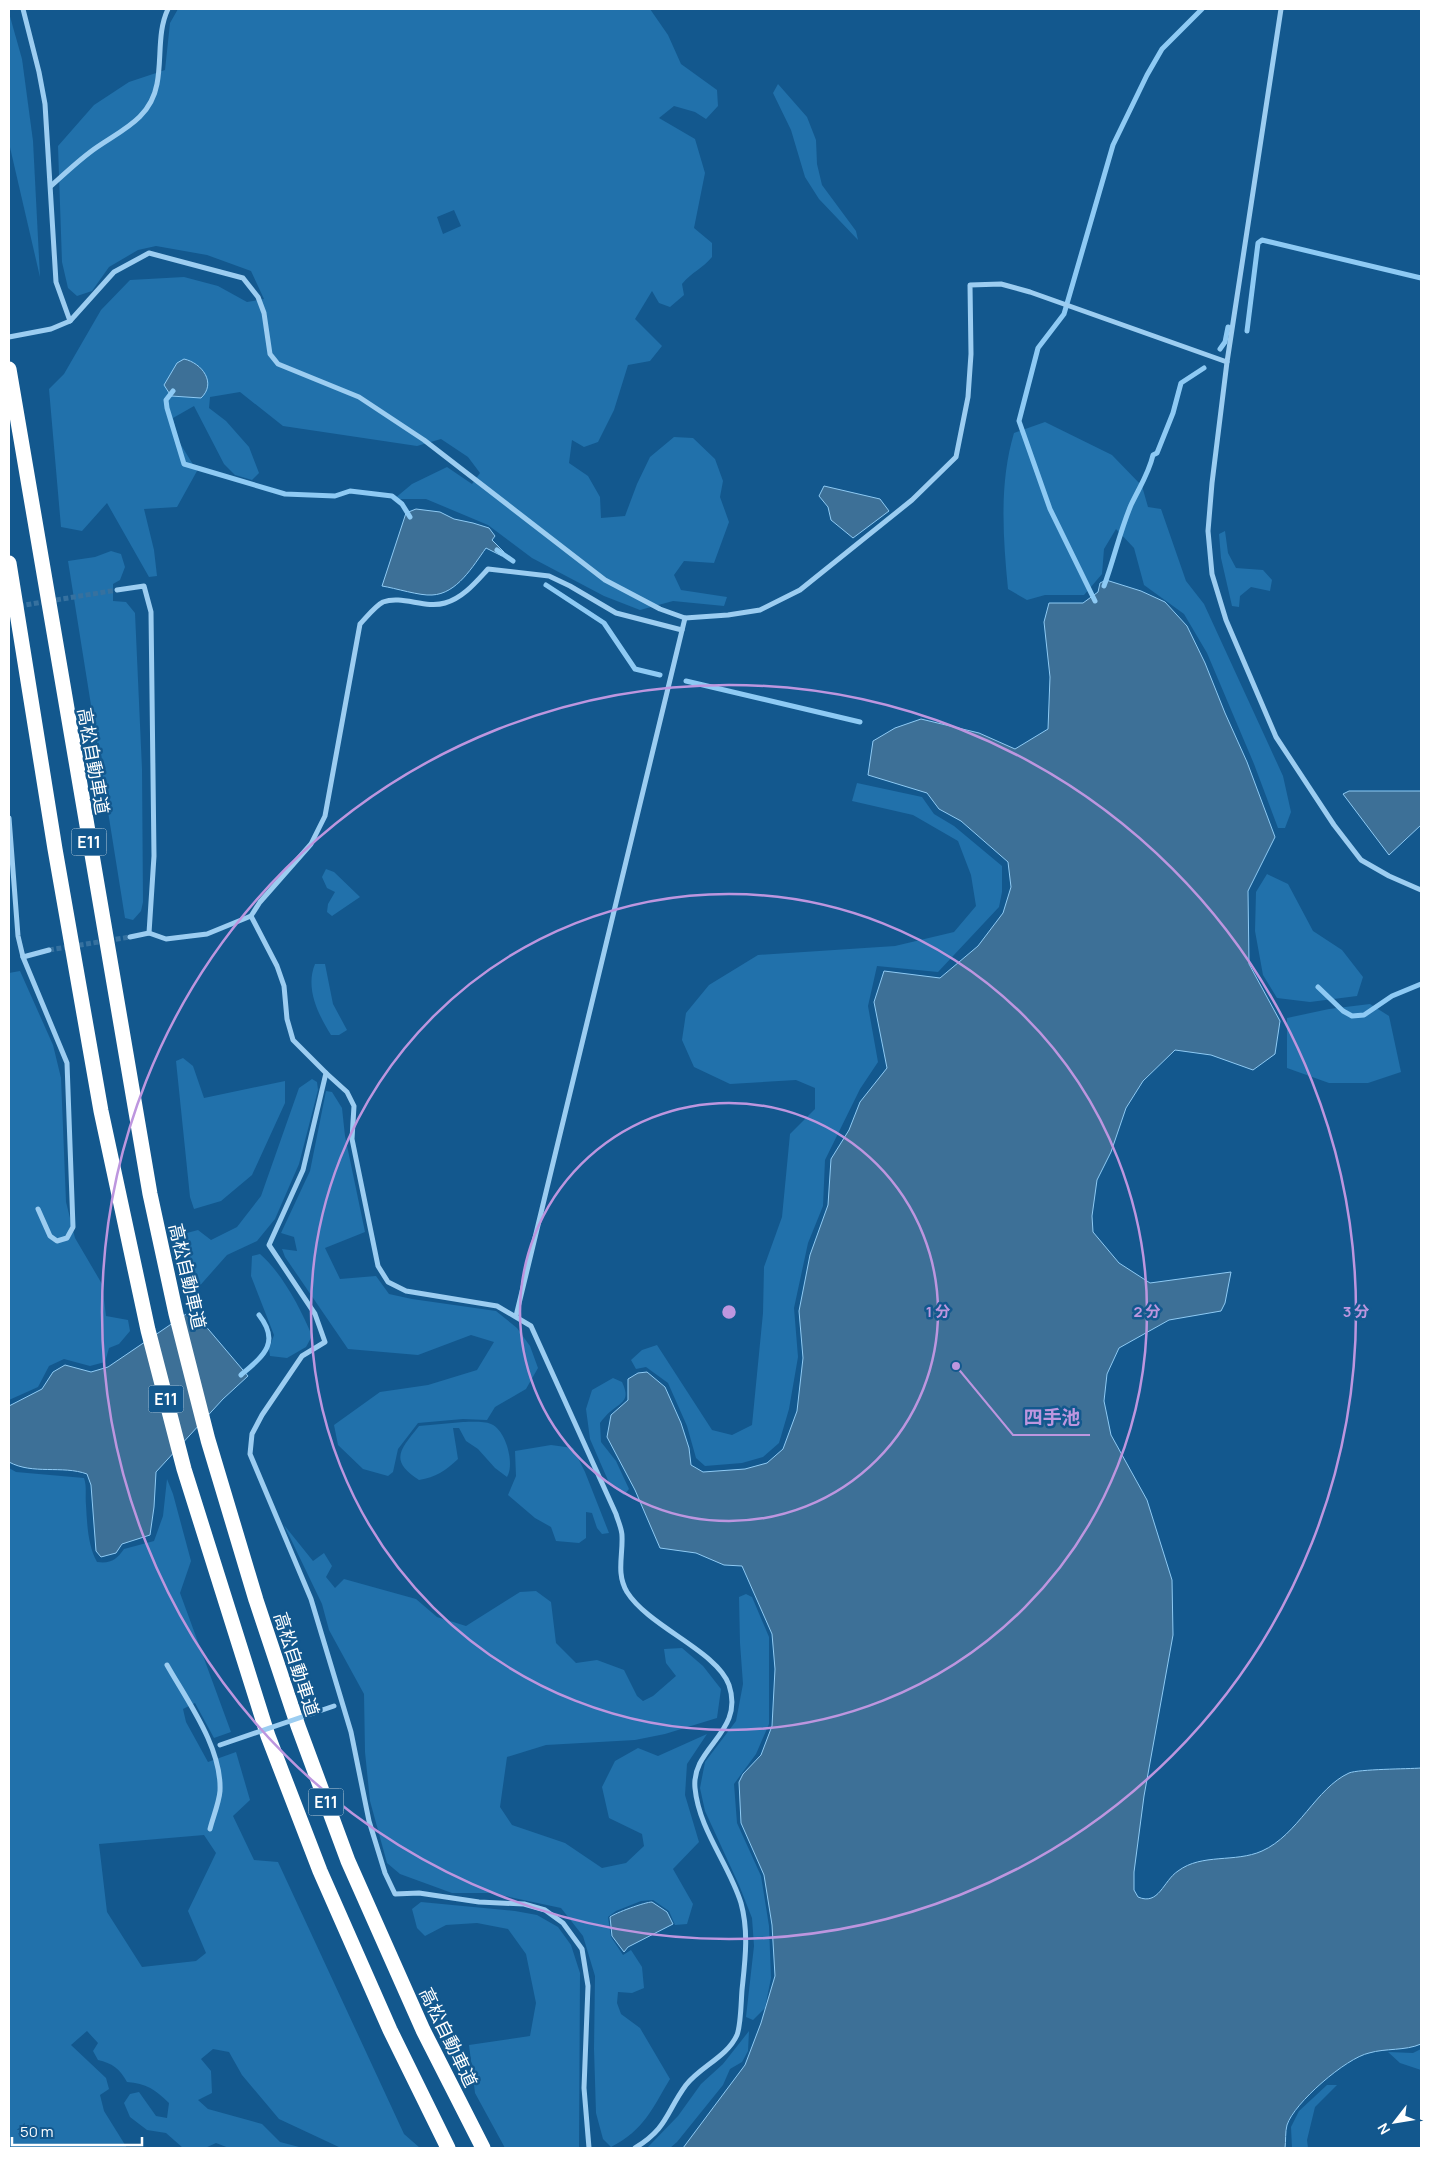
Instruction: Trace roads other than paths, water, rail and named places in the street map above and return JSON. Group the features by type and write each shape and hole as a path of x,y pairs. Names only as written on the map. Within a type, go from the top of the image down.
{"highway":[{"name":"高松自動車道","path":"9,360 148,1184 176,1314 208,1440 256,1600 298,1726 348,1861 423,2030 483,2148"},
{"name":"E11","path":"9,563 57,859 101,1111 148,1330 184,1469 268,1736 310,1844 390,2030 448,2148"},
{"path":"9,573 16,605"}],"street":[{"path":"23,9 45,104 56,282 70,321"},
{"path":"51,186 89,153 135,123 147,110 157,86 162,19 168,9"},
{"path":"1281,9 1227,362 1212,483 1208,531 1212,574 1226,620 1276,737 1334,825 1361,860 1389,876 1421,890"},
{"path":"9,337 51,329 70,321 114,272 149,253 243,278 258,297 264,314 270,354 278,364 359,397 424,440 605,580 660,609 684,618 728,615 760,610 800,590 912,500 956,456 968,397 971,354 970,285 1001,284 1227,362"},
{"path":"130,937 149,933 166,939 207,934 251,916 260,902 311,844 325,816 360,624 382,603 394,601 428,605 446,603 464,593 488,569 549,576 616,613 682,630"},
{"path":"117,590 144,586 151,612 154,856 149,933"},
{"path":"516,1316 684,618"},
{"path":"9,818 18,936 24,956 67,1063 73,1227 67,1238 57,1241 50,1236 38,1209"},
{"path":"251,916 277,966 284,986 286,1019 293,1040 347,1092 354,1106 352,1139 378,1266 388,1282 406,1292 497,1306 531,1326 541,1344 616,1514 622,1536 620,1571 627,1591 668,1631 717,1665 729,1685 732,1713 722,1733 702,1758 695,1786 700,1813 741,1903 747,1942 737,2034 725,2052 686,2084 662,2127 649,2140 635,2148"},
{"path":"24,956 49,950"},
{"path":"326,1073 303,1170 269,1245 315,1314 325,1342 302,1356 262,1415 252,1434 250,1454 311,1599 351,1732 369,1822 385,1872 395,1894 419,1893 479,1902 531,1906 545,1910 563,1923 582,1949 588,1986 584,2088 589,2148"},
{"path":"168,1665 213,1748 218,1768 220,1793 210,1829"},
{"path":"213,1748 343,1702"}],"waterway":[{"path":"1095,601 1050,509 1019,421 1038,348 1064,314 1113,145 1147,75 1162,49 1202,9"},
{"path":"1247,331 1258,243 1262,240 1421,278"},
{"path":"1220,349 1225,342 1228,327"},
{"path":"1104,586 1127,515 1153,455 1157,453 1173,413 1181,383 1204,368"},
{"path":"173,391 166,400 167,408 184,464 285,494 335,496 350,491 392,496 402,504 410,517"},
{"path":"497,550 513,561"},
{"path":"546,585 604,623 635,669 660,675"},
{"path":"686,681 860,722"},
{"path":"1318,987 1343,1011 1352,1016 1364,1015 1392,996 1421,984"},
{"path":"241,1375 262,1355 269,1341 269,1334 259,1315"}],"tunnel":[{"path":"19,606 117,590"},
{"path":"49,950 130,937"}],"place":[{"name":"四手池","path":"956,1366"}]}
